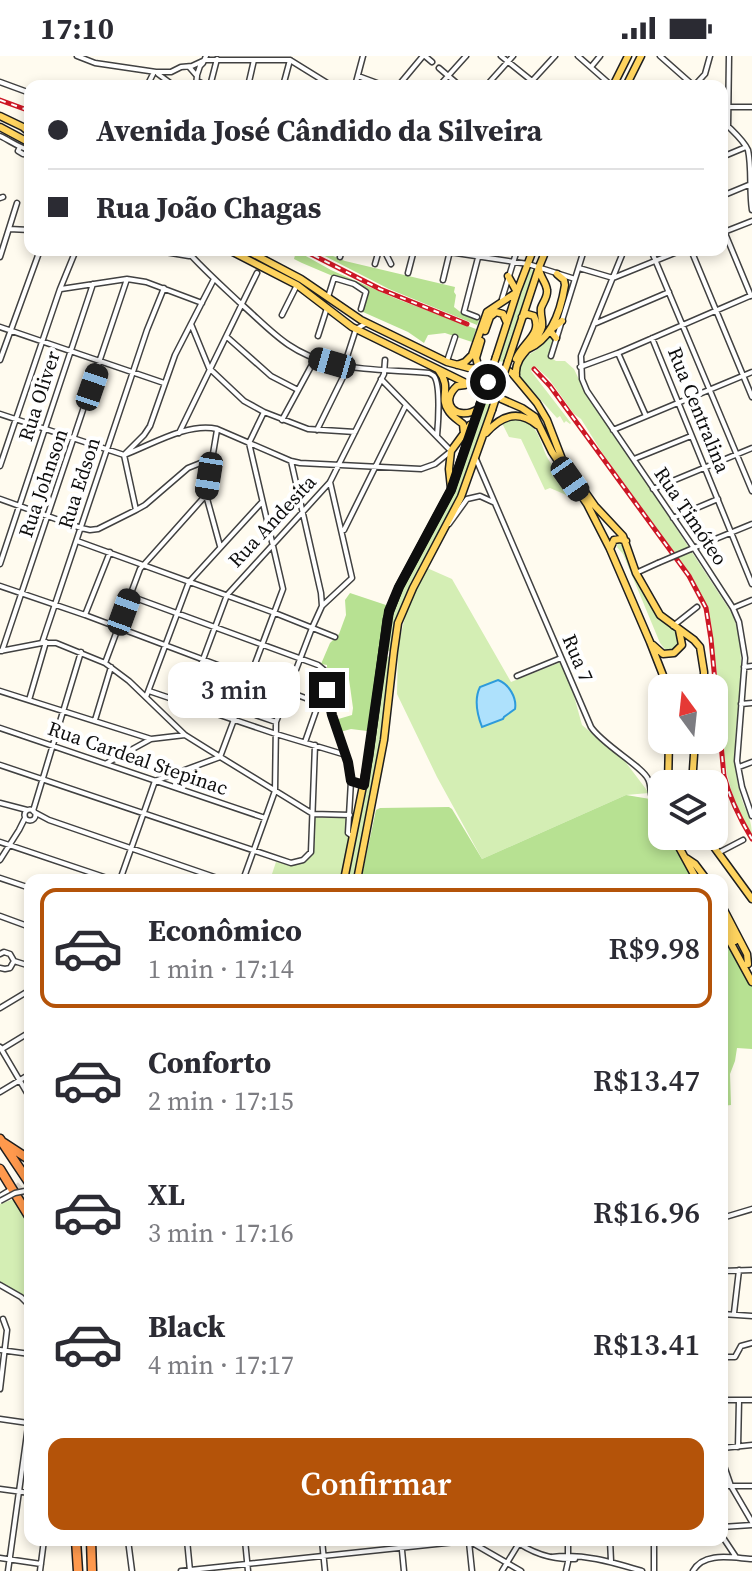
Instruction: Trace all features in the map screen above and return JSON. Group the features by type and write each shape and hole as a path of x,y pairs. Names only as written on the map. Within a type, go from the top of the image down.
{"highway":[{"path":"1,1140 24,1156"},
{"path":"1,1140 24,1171"},
{"path":"0,1160 24,1206"},
{"path":"0,1169 14,1187"},
{"path":"76,1546 78,1571"},
{"path":"91,1546 92,1571"}],"main road":[{"path":"615,80 628,56"},
{"path":"629,80 641,56"},
{"path":"0,118 24,128"},
{"path":"0,127 24,140"},
{"path":"241,256 297,285 356,329 529,412 539,422 552,452 587,504 610,549 663,674"},
{"path":"257,256 301,279 368,323 447,362 479,369 507,370 516,377 547,420 562,459 595,506 626,541 636,573 660,615 700,647 704,674"},
{"path":"345,874 364,785 386,625 392,603 451,490 531,256"},
{"path":"358,874 384,740 393,654 401,613 461,497 544,256"},
{"path":"516,377 515,368 541,328 541,311 547,289 539,267"},
{"path":"525,351 539,344 556,320 565,288 564,280 557,274"},
{"path":"508,276 517,292"},
{"path":"457,365 472,355 487,312 517,292"},
{"path":"525,316 543,303"},
{"path":"479,369 477,355 490,317 501,312 507,323"},
{"path":"507,370 537,329 536,318 525,316"},
{"path":"548,332 562,321"},
{"path":"548,332 556,338"},
{"path":"437,369 446,384 447,410 463,424 464,434"},
{"path":"474,387 457,386 450,394 449,402 460,414 472,413 479,408"},
{"path":"483,436 503,418 514,415 529,419 543,431"},
{"path":"451,490 451,451 475,419"},
{"path":"603,538 612,536 613,526"},
{"path":"610,549 614,540 626,541"},
{"path":"650,642 663,654 674,653 682,645 676,627"},
{"path":"382,653 393,654"},
{"path":"680,850 697,874"},
{"path":"716,850 752,899"},
{"path":"728,918 747,954 748,964"},
{"path":"728,927 752,972"},
{"path":"728,938 752,982"}],"street":[{"path":"77,56 95,63 168,73 206,58 290,60 324,80"},
{"path":"285,80 290,60 296,56"},
{"path":"355,56 362,58 357,80"},
{"path":"403,80 424,56 432,62"},
{"path":"444,80 466,56"},
{"path":"501,56 529,80 534,80 555,56"},
{"path":"492,80 513,56"},
{"path":"578,56 605,80"},
{"path":"591,67 600,56"},
{"path":"660,56 687,80"},
{"path":"700,80 711,56"},
{"path":"729,56 728,127 746,147 752,164 752,210"},
{"path":"197,80 199,68 206,58"},
{"path":"211,80 217,59"},
{"path":"249,80 254,60"},
{"path":"188,67 194,70 197,80"},
{"path":"439,68 453,80"},
{"path":"173,80 178,69"},
{"path":"155,72 167,80"},
{"path":"150,80 155,72"},
{"path":"358,76 369,80"},
{"path":"0,82 24,91"},
{"path":"729,106 752,107"},
{"path":"0,136 24,149"},
{"path":"728,154 746,147"},
{"path":"728,194 751,184"},
{"path":"0,257 2,242 17,203"},
{"path":"728,229 752,221"},
{"path":"9,229 24,230"},
{"path":"622,256 581,356 580,367 752,296 728,242"},
{"path":"0,360 38,256"},
{"path":"0,466 74,256"},
{"path":"192,256 282,342 315,359 346,366 431,374 436,380 437,436"},
{"path":"375,264 378,256"},
{"path":"385,256 391,264"},
{"path":"408,273 412,256"},
{"path":"443,280 449,256"},
{"path":"477,317 464,312 478,256"},
{"path":"492,256 575,279"},
{"path":"502,299 515,256"},
{"path":"551,356 582,256"},
{"path":"654,256 752,491"},
{"path":"579,267 613,278 668,256"},
{"path":"693,256 752,397"},
{"path":"179,433 257,273"},
{"path":"328,299 334,278 354,284 366,292 361,309"},
{"path":"60,289 127,279 146,282 202,303"},
{"name":"Rua Johnson","path":"1,651 127,279"},
{"path":"124,455 147,430 175,355 214,279"},
{"name":"Rua Oliver","path":"0,564 93,284"},
{"path":"282,315 297,285"},
{"name":"Rua Edson","path":"29,700 55,605 132,373 164,288"},
{"path":"594,324 669,292"},
{"path":"318,336 327,308"},
{"path":"317,430 346,366 356,329 368,323"},
{"path":"191,324 211,370 232,391 264,412 301,427 355,432"},
{"path":"0,327 164,383"},
{"path":"227,337 271,376 298,390"},
{"path":"447,362 455,337"},
{"name":"Rua Centralina","path":"652,338 752,584"},
{"path":"618,353 646,416"},
{"path":"282,420 315,359"},
{"name":"Rua Andesita","path":"186,705 227,595 330,482 381,379 385,360"},
{"name":"Rua Timóteo","path":"580,367 583,385 733,608 744,648 738,768 752,816"},
{"path":"613,430 752,372"},
{"path":"0,414 124,455 200,427 217,429 291,461 421,469 435,464 451,451 381,379"},
{"path":"342,532 406,405"},
{"path":"122,874 155,781 220,757 283,589 249,443 264,412"},
{"path":"217,429 206,495 220,548"},
{"path":"634,460 691,436"},
{"path":"653,489 752,448"},
{"path":"124,455 136,510"},
{"path":"0,499 81,528 98,529 145,505 188,468 213,458"},
{"path":"447,526 467,499 489,497 476,459"},
{"path":"291,461 322,606"},
{"path":"435,464 449,469"},
{"path":"245,874 275,791 276,722 322,606 352,578 330,482"},
{"path":"105,663 143,564 206,495"},
{"name":"Rua 7","path":"489,497 495,504 591,727 604,743 640,769 648,779"},
{"path":"673,518 718,499"},
{"path":"146,697 189,582 262,502"},
{"path":"636,573 752,524"},
{"path":"77,541 335,637"},
{"path":"85,615 110,552"},
{"path":"0,586 318,703 305,742"},
{"path":"130,596 318,665 324,670 332,715 349,767 348,833 352,836"},
{"path":"733,608 752,600"},
{"path":"676,627 697,607"},
{"path":"1,651 44,642 56,643 105,663 185,735 220,757 313,814 350,815"},
{"path":"0,860 35,799 81,652"},
{"path":"517,676 561,658"},
{"path":"744,667 752,666"},
{"path":"95,720 111,667"},
{"path":"0,691 151,739"},
{"path":"149,691 346,755"},
{"path":"741,704 752,703"},
{"path":"238,709 276,722"},
{"name":"Rua Cardeal Stepinac","path":"0,728 265,818"},
{"path":"107,763 151,739 185,735"},
{"path":"0,765 291,863 303,860 311,852 315,745"},
{"path":"738,768 752,762"},
{"path":"351,781 364,785"},
{"path":"0,803 206,874"},
{"path":"718,853 743,840"},
{"path":"0,842 95,874"},
{"path":"0,878 24,886"},
{"path":"0,916 24,925"},
{"path":"0,954 10,954 14,961 24,964"},
{"path":"0,968 10,968 14,961"},
{"path":"0,1008 24,994"},
{"path":"24,1035 1,1048 24,1087"},
{"path":"0,1092 24,1078"},
{"path":"0,1198 14,1187"},
{"path":"0,1198 24,1191"},
{"path":"728,1216 752,1209"},
{"path":"734,1313 739,1270"},
{"path":"728,1271 752,1270"},
{"path":"0,1285 24,1300"},
{"path":"728,1314 752,1316"},
{"path":"0,1389 7,1330 3,1319"},
{"path":"728,1357 735,1357 741,1346 752,1343"},
{"path":"3,1350 24,1353"},
{"path":"728,1400 752,1400"},
{"path":"738,1447 739,1400"},
{"path":"0,1419 24,1423"},
{"path":"728,1448 752,1445"},
{"path":"8,1571 24,1461"},
{"path":"728,1477 752,1524 728,1526"},
{"path":"731,1486 752,1486"},
{"path":"0,1489 24,1492"},
{"path":"728,1545 736,1558"},
{"path":"40,1571 43,1546"},
{"path":"129,1546 132,1571"},
{"path":"188,1546 190,1570"},
{"path":"245,1546 247,1568"},
{"path":"322,1546 325,1571"},
{"path":"181,1571 247,1568 409,1546"},
{"path":"470,1546 472,1571"},
{"path":"479,1546 521,1571"},
{"path":"502,1571 516,1546"},
{"path":"525,1546 536,1554 611,1561 642,1571"},
{"path":"566,1571 568,1546"},
{"path":"610,1546 611,1561"},
{"path":"654,1546 654,1571"},
{"path":"402,1547 404,1571"},
{"path":"0,1558 41,1564"},
{"path":"693,1571 706,1558 752,1559"}],"green space":[{"path":"295,256 306,256 397,299 476,329 472,342 445,333 428,335 424,343 408,332 363,312 368,291 294,259"},
{"path":"325,256 455,287 454,307 464,315 479,320 477,325 389,289"},
{"path":"531,269 534,274 505,363 497,360 527,270"},
{"path":"549,334 553,337 550,357 565,361 574,369 585,392 733,615 741,652 735,763 752,836 735,802 726,769 728,674 717,674 707,608 693,578 581,419 549,379 536,367 531,371 570,424 564,423 560,416 557,418 521,378 521,362 541,346"},
{"path":"483,400 492,403 466,480 404,603 393,651 385,651 387,623 393,604 447,503"},
{"path":"516,419 535,430 550,462 574,493 571,497 550,488 545,490 521,439 509,437 502,423"},
{"path":"623,540 646,598 660,619 679,638 680,643 675,650 667,652 660,643 623,554 617,547 618,541"},
{"path":"427,568 452,579 511,682 561,662 582,725 624,760 648,793 626,795 482,859 437,777 397,694 398,646 407,609"},
{"path":"350,593 389,606 367,731 351,729 340,732 335,720 352,715 349,679 343,674 327,672 327,665 321,664 330,643 339,634 346,615 345,600"},
{"path":"384,656 391,657 383,734 355,874 346,874"},
{"path":"626,795 648,799 648,850 677,850 690,874 362,874 376,810 452,809 482,859"},
{"path":"315,817 346,818 345,833 349,839 342,874 272,874 276,862 299,864 306,861 314,848"},
{"path":"728,943 752,986 752,1049 737,1048 730,1074 731,1105 728,1105"},
{"path":"14,1199 24,1215 24,1296 0,1283 0,1204"}],"water":[{"path":"498,680 511,692 515,709 503,719 482,727 477,707 478,692 480,687"}],"tunnel":[{"path":"15,1185 24,1195"}],"railway":[{"path":"0,100 24,109"},
{"path":"315,256 380,289 467,324"},
{"path":"534,369 550,386 689,576 706,608 724,776 736,809 752,839"}],"route":[{"path":"327,690 351,781 364,785 389,611 446,502 488,382"}]}
